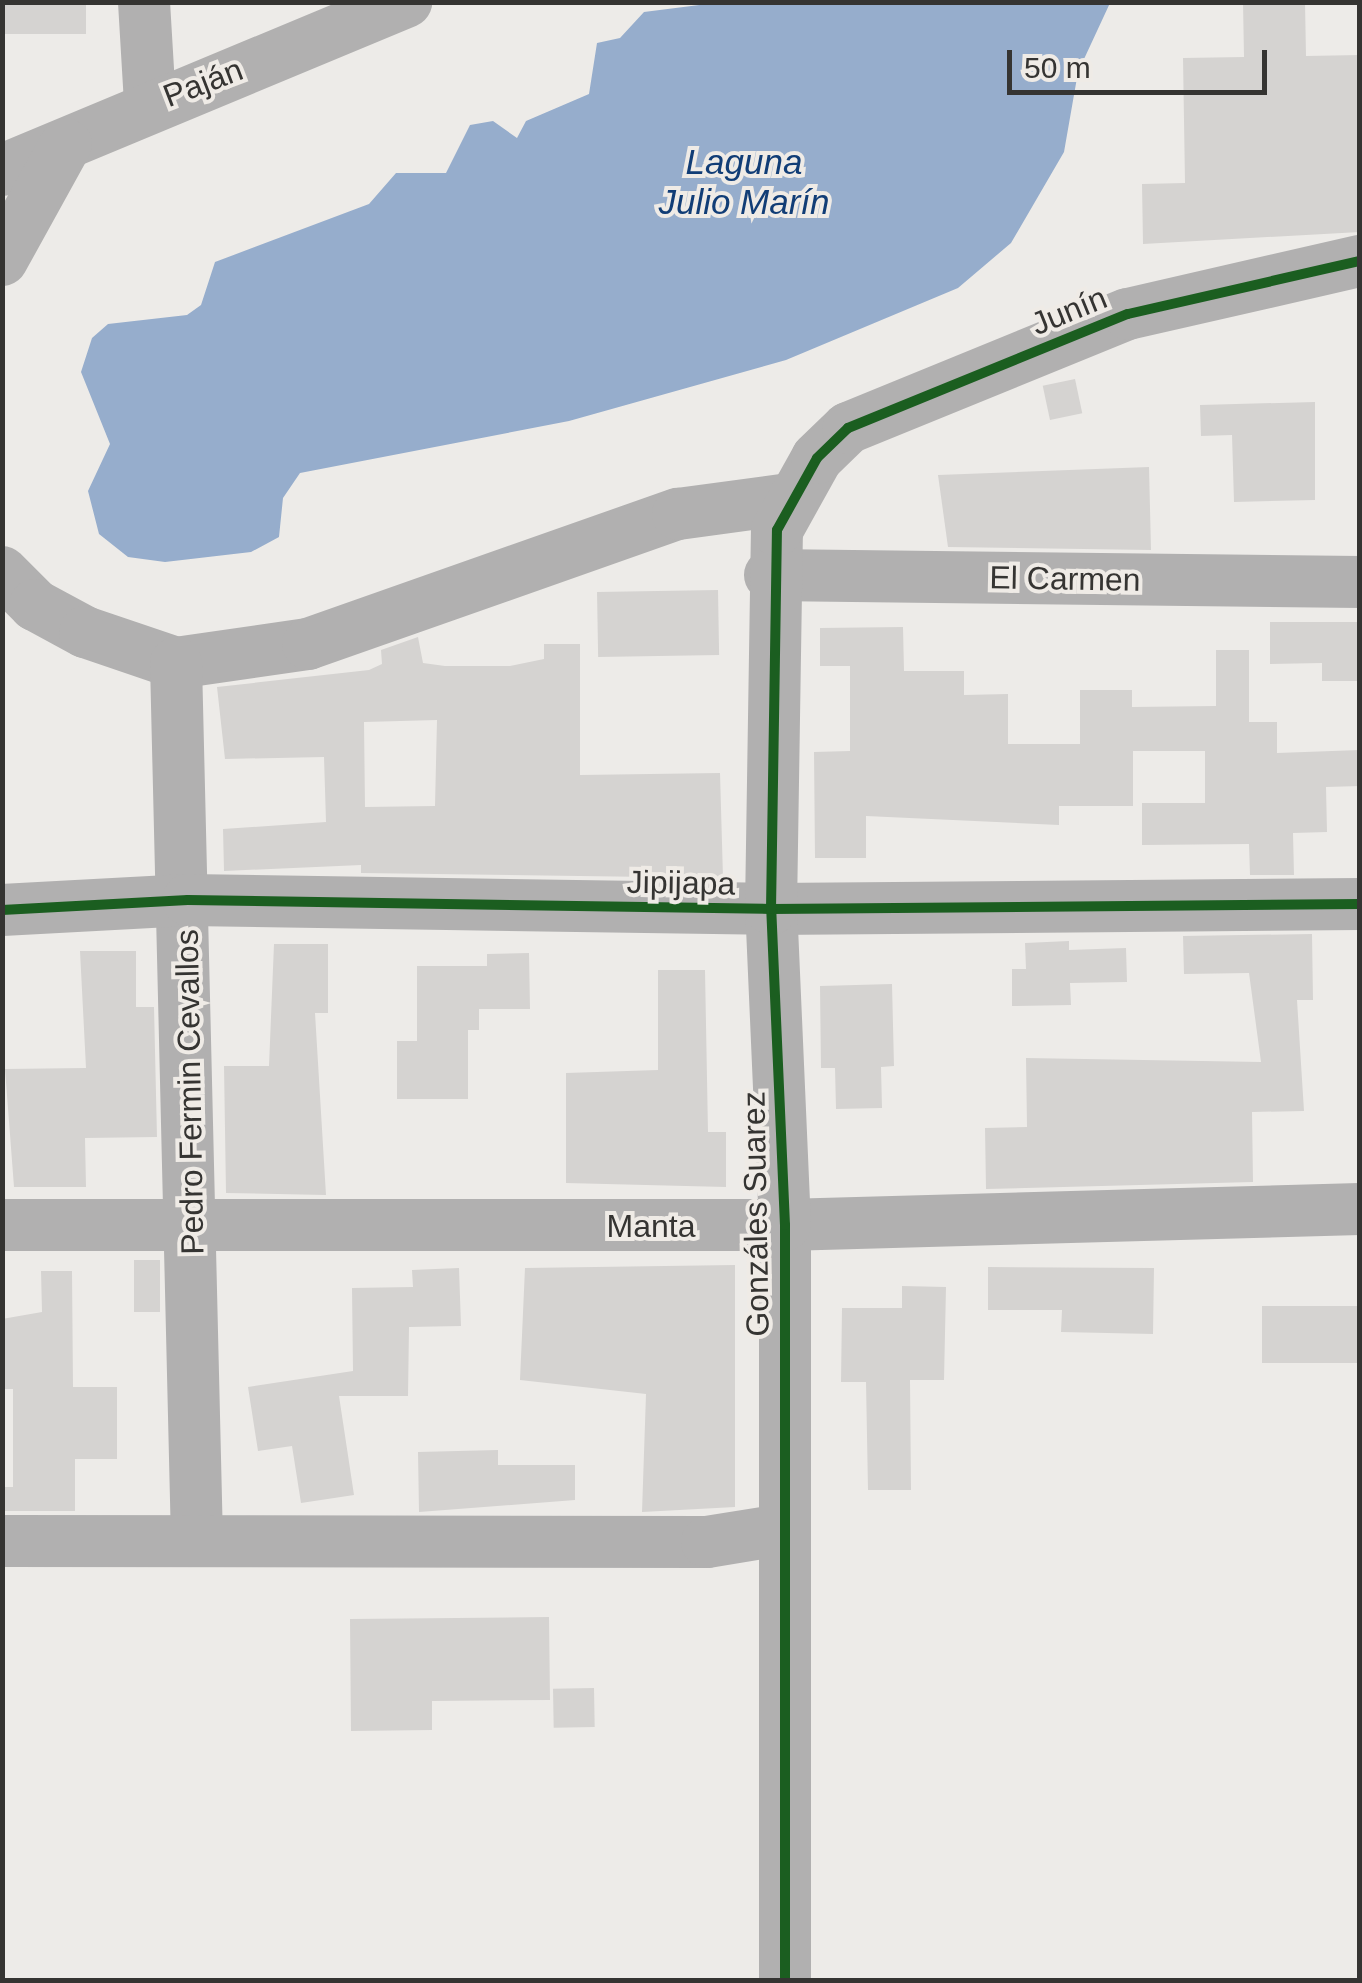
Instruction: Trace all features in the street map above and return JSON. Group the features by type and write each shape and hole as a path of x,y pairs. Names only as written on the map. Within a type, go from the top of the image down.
{"street":[{"path":"144,2 150,103"},
{"name":"Paján","path":"2,170 150,103 406,2"},
{"path":"2,260 66,144"},
{"name":"Junín","path":"803,478 848,428 1128,314 1360,261"},
{"path":"5,581 86,632 176,663 308,644 692,510 803,478"},
{"name":"Gonzáles Suarez","path":"785,1980 781,1530 785,1225 771,909 770,574 803,478"},
{"name":"El Carmen","path":"770,574 1360,582"},
{"name":"Pedro Fermin Cevallos","path":"176,663 188,900 198,1541"},
{"name":"Jipijapa","path":"2,910 188,900 771,909 1360,904"},
{"name":"Manta","path":"2,1225 785,1225 1360,1209"},
{"path":"2,1541 707,1542 781,1530"}],"water":[{"name":"Laguna Julio Marín","path":"715,3 1110,3 1078,72 1064,152 1011,243 958,288 786,360 569,421 300,473 283,498 279,537 251,552 165,562 128,557 99,534 88,491 110,444 81,372 92,338 108,324 187,315 201,305 215,262 369,204 396,173 446,173 470,125 493,121 517,138 526,121 589,94 597,43 620,38 644,12"}],"building":[{"path":"2,2 86,2 86,34 2,34"},
{"path":"1243,2 1305,2 1306,56 1360,55 1360,232 1143,244 1142,184 1185,183 1183,58 1244,57"},
{"path":"1075,379 1082,413 1050,420 1043,386"},
{"path":"1315,402 1315,500 1234,502 1232,435 1201,436 1200,405"},
{"path":"1149,467 1151,550 948,547 938,475"},
{"path":"718,590 719,655 598,657 597,592"},
{"path":"1270,622 1360,622 1360,681 1322,681 1322,663 1270,664"},
{"path":"903,627 904,671 964,671 964,695 1008,694 1008,744 1080,744 1080,690 1132,690 1132,707 1216,706 1216,650 1249,650 1249,722 1277,722 1277,753 1360,750 1360,786 1326,787 1327,832 1293,833 1294,875 1250,875 1249,844 1142,845 1142,803 1205,803 1205,751 1133,751 1133,806 1059,806 1059,825 866,816 866,858 815,858 814,752 850,751 850,666 820,666 820,628"},
{"path":"418,637 423,663 510,666 544,659 544,644 580,644 580,775 720,773 723,878 361,873 361,865 224,871 223,829 326,822 324,757 225,759 217,687 369,670 382,664 381,650","holes":["437,720 435,806 365,807 364,722"]},
{"path":"1312,934 1313,1000 1297,1000 1304,1111 1252,1112 1253,1182 986,1189 985,1128 1027,1127 1026,1058 1261,1062 1249,973 1184,974 1183,936"},
{"path":"1069,941 1069,950 1126,948 1127,982 1070,983 1071,1005 1012,1006 1012,969 1026,969 1025,943"},
{"path":"274,944 328,944 328,1013 315,1013 326,1195 226,1193 224,1066 269,1066"},
{"path":"80,951 136,951 136,1007 154,1007 157,1137 85,1138 86,1187 14,1187 5,1069 86,1068"},
{"path":"529,953 530,1009 479,1009 479,1030 468,1030 468,1099 397,1099 397,1041 417,1041 417,966 487,966 487,954"},
{"path":"658,970 705,970 708,1132 726,1132 726,1187 566,1183 566,1073 658,1070"},
{"path":"892,984 894,1066 881,1067 882,1108 836,1109 835,1068 821,1068 820,986"},
{"path":"134,1260 160,1260 160,1312 134,1312"},
{"path":"735,1265 735,1507 642,1512 646,1394 520,1380 525,1268"},
{"path":"988,1267 1154,1268 1153,1334 1061,1332 1062,1310 988,1310"},
{"path":"459,1268 461,1326 409,1327 408,1396 339,1396 354,1495 301,1503 292,1446 258,1451 248,1387 353,1371 352,1288 413,1287 412,1270"},
{"path":"41,1271 72,1271 73,1387 117,1387 117,1459 75,1459 75,1511 4,1511 4,1487 13,1487 13,1389 2,1389 2,1319 42,1312"},
{"path":"902,1286 946,1287 944,1380 910,1380 911,1490 868,1490 866,1382 841,1382 842,1308 902,1308"},
{"path":"1262,1306 1360,1306 1360,1363 1262,1363"},
{"path":"498,1450 498,1465 575,1465 575,1500 419,1512 418,1452"},
{"path":"549,1617 550,1700 432,1701 432,1730 351,1731 350,1619"},
{"path":"594,1688 595,1727 554,1728 553,1689"}],"cycle path":[{"path":"785,1980 785,1225 771,909 777,530 817,458 848,428 1128,314 1360,261"},
{"path":"2,910 188,900 771,909 1360,904"}]}
